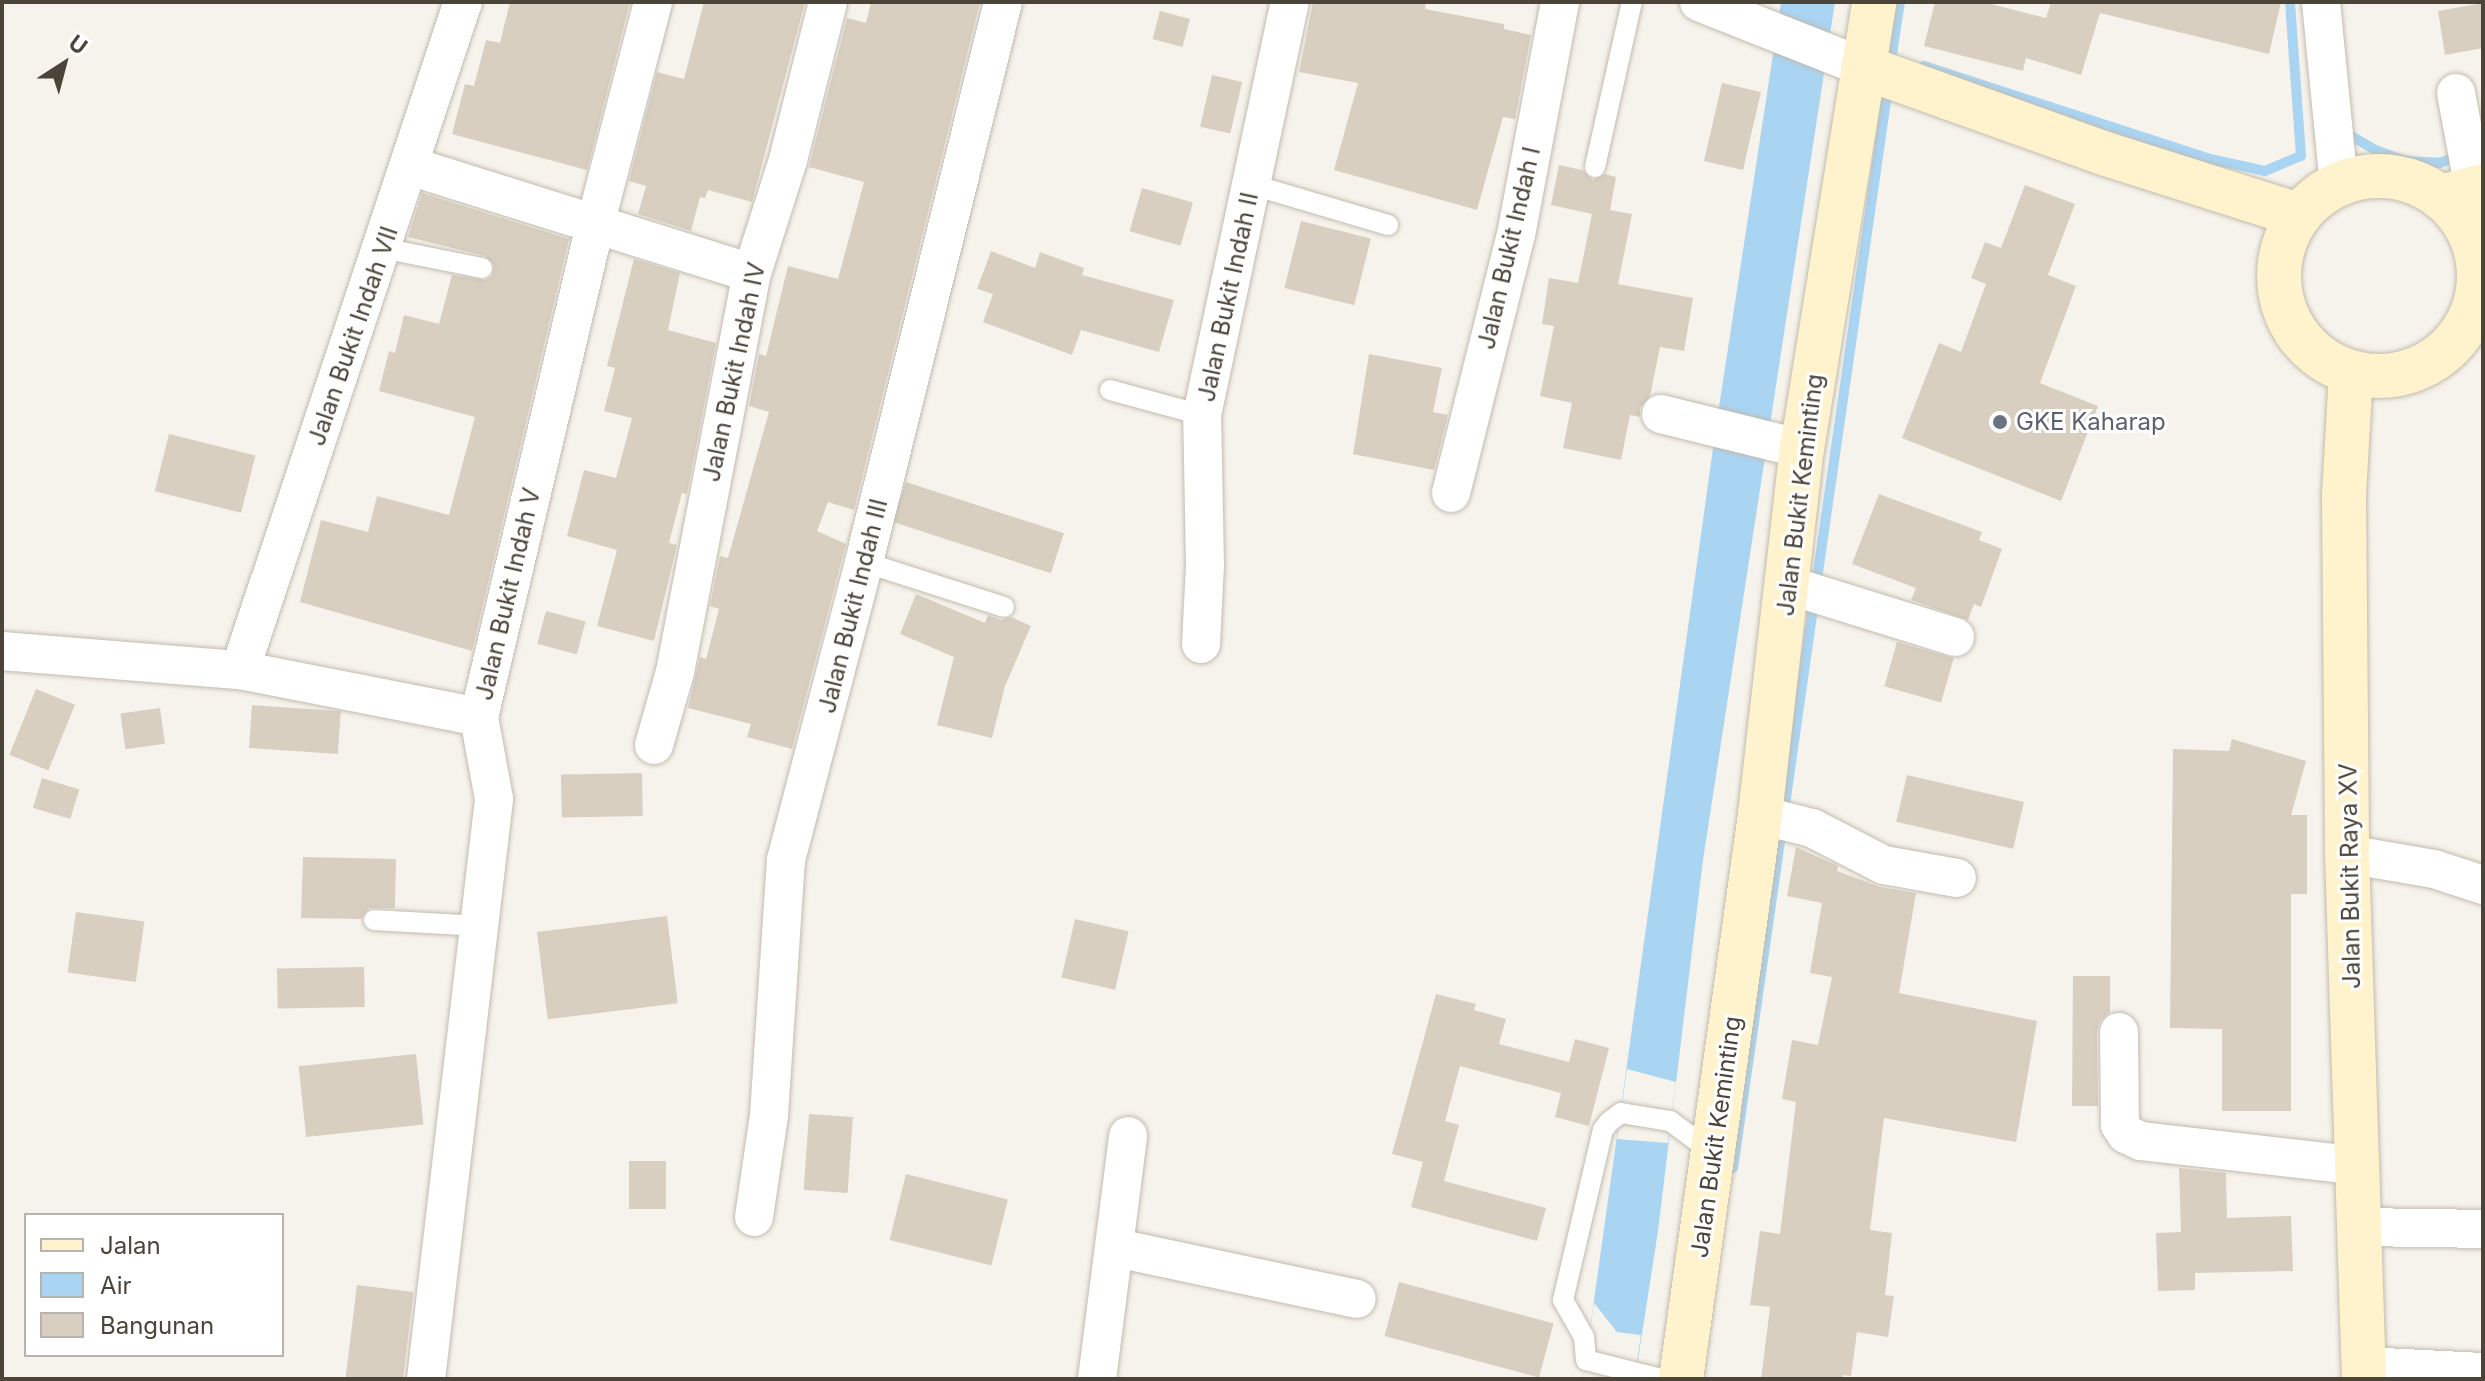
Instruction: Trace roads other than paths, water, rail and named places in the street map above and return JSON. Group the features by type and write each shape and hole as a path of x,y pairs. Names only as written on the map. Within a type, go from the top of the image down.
{"main road":[{"name":"Jalan Bukit Keminting","path":"1681,1379 1715,1155 1788,585 1785,445 1846,59 1874,2"},
{"path":"1846,59 2103,153 2299,215"},
{"path":"2380,176 2422,186 2469,204 2481,283 2472,317 2451,347 2438,358 2405,374 2369,376 2351,373 2331,364 2299,336 2281,297 2281,254 2299,215 2324,192 2339,184 2380,176"},
{"name":"Jalan Bukit Raya XV","path":"2351,373 2344,496 2347,854 2364,1373"}],"street":[{"name":"Jalan Bukit Indah VII","path":"240,670 463,2"},
{"name":"Jalan Bukit Indah V","path":"2,651 240,670 479,717 595,225 653,2"},
{"name":"Jalan Bukit Indah IV","path":"654,745 675,672 752,273 788,160 828,2"},
{"name":"Jalan Bukit Indah III","path":"754,1217 769,1115 786,860 864,562 1003,2"},
{"name":"Jalan Bukit Indah II","path":"1201,644 1205,565 1202,415 1290,2"},
{"name":"Jalan Bukit Indah I","path":"1451,493 1516,235 1560,2"},
{"path":"1699,2 1736,8 1777,30 1846,59"},
{"path":"2321,2 2339,184"},
{"path":"2456,93 2469,204"},
{"path":"410,166 752,273"},
{"path":"1661,414 1785,445"},
{"path":"1788,585 1955,637"},
{"path":"426,1379 494,799 479,717"},
{"path":"1760,815 1812,828 1884,865 1957,878"},
{"path":"2347,854 2434,869 2483,885"},
{"path":"2119,1032 2120,1125 2126,1134 2141,1141 2359,1166"},
{"path":"1097,1379 1117,1248 1128,1136"},
{"path":"2361,1227 2483,1229"},
{"path":"1117,1248 1357,1299"},
{"path":"2364,1373 2483,1372"}],"lane":[{"path":"1595,167 1632,2"},
{"path":"1253,185 1388,225"},
{"path":"382,248 482,268"},
{"path":"1110,390 1202,415"},
{"path":"864,562 1004,607"},
{"path":"374,920 480,926"},
{"path":"1661,1379 1586,1360 1584,1337 1563,1300 1603,1130 1621,1113 1670,1121 1715,1155"}],"water":[{"path":"1781,2 1835,2 1703,860 1658,1231 1635,1379 1583,1379 1716,427"}],"waterway":[{"path":"1890,67 1900,2"},
{"path":"1924,66 2210,159 2265,171 2301,156 2290,2"},
{"path":"1816,586 1888,87"},
{"path":"2345,128 2346,133 2375,150 2406,161 2440,163 2461,155"},
{"path":"1784,812 1814,602"},
{"path":"1733,1168 1782,827"}],"place":[{"name":"GKE Kaharap","path":"2000,422"}]}
